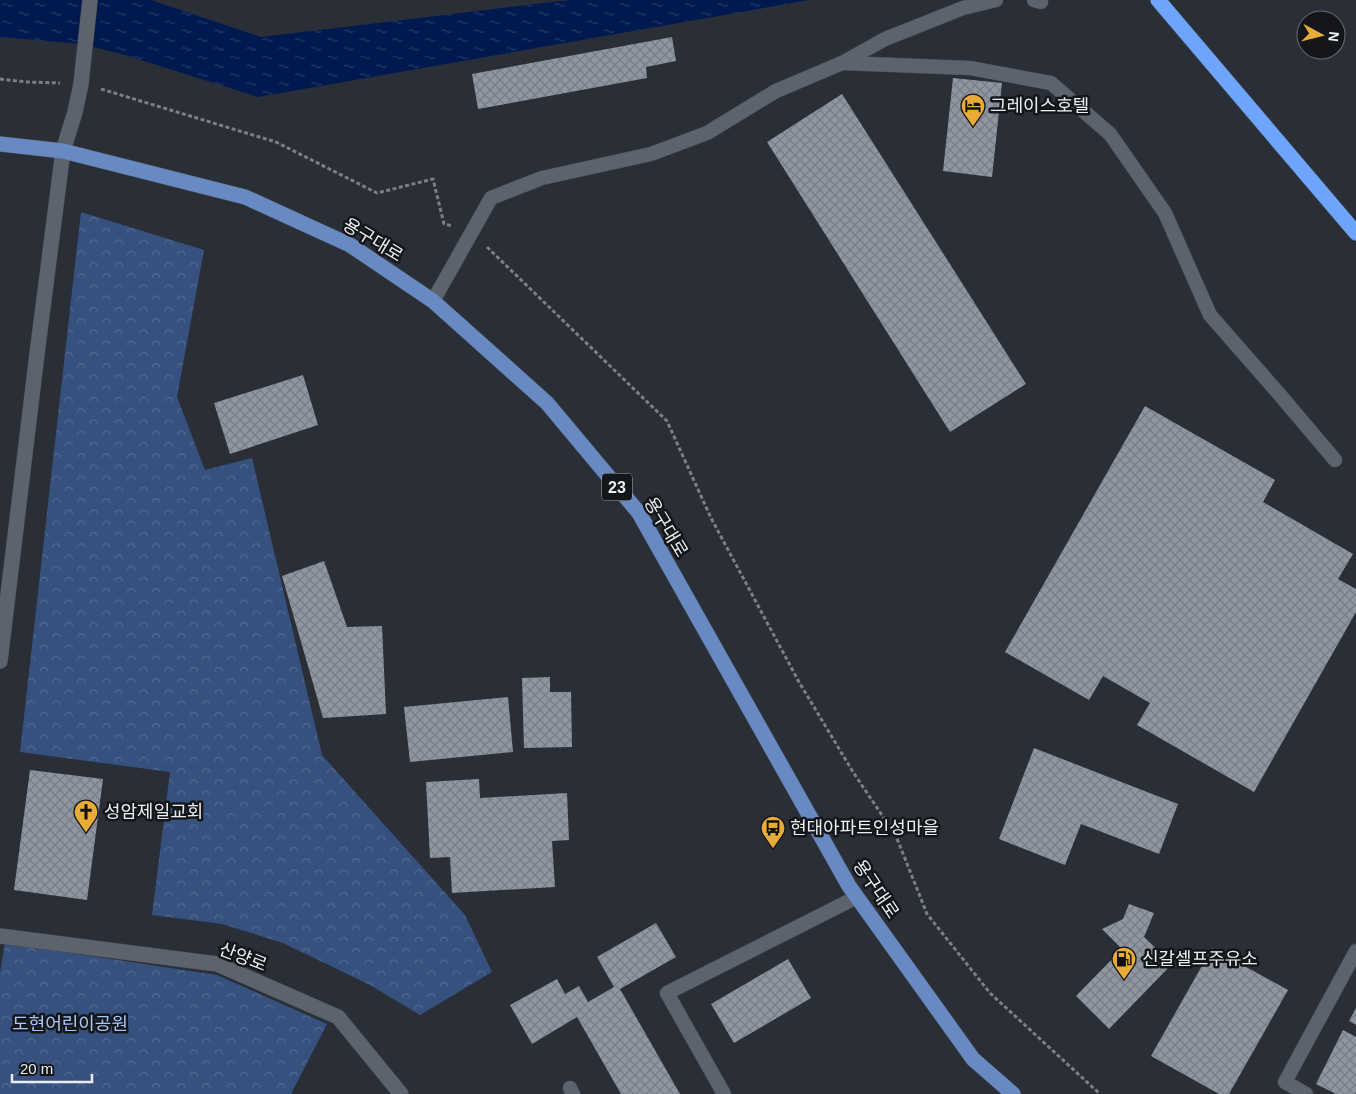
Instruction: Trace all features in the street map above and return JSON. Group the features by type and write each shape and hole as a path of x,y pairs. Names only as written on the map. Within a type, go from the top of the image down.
{"highway":[{"path":"1158,0 1356,234"}],"main road":[{"name":"용구대로","path":"0,144 63,151 246,196 350,245 433,301 547,403 639,513 856,897 973,1059 1013,1094"}],"street":[{"path":"0,661 63,151 75,112 83,73 90,0"},
{"name":"산양로","path":"0,936 217,964 338,1017 401,1094"}],"lane":[{"path":"433,301 491,198 542,178 651,154 707,133 776,91 842,63 885,39 963,8 996,0"},
{"path":"842,63 970,68 1051,83 1110,134 1164,213 1210,315 1335,460"},
{"path":"724,1094 667,993 856,897"},
{"path":"1306,1094 1284,1082 1356,951"}],"green space":[{"path":"81,212 204,250 177,397 205,470 252,458 322,755 465,915 492,972 420,1015 370,985 283,943 222,924 152,915 170,772 20,752"},
{"name":"도현어린이공원","path":"5,943 217,975 327,1024 291,1094 0,1094 0,973"}],"water":[{"path":"0,0 151,0 261,37 569,0 809,0 258,97 125,55 82,44 0,37"}],"building":[{"path":"672,37 676,61 646,67 647,78 478,109 472,74"},
{"name":"그레이스호텔","path":"953,78 1002,83 992,177 943,171"},
{"path":"842,94 1026,384 950,432 767,142"},
{"path":"303,375 318,425 230,454 214,403"},
{"path":"1145,406 1275,480 1263,502 1353,554 1338,579 1356,589 1356,612 1254,792 1137,725 1150,703 1103,676 1089,700 1005,652"},
{"path":"324,561 347,627 382,626 386,714 323,718 282,576"},
{"path":"550,677 550,692 571,692 572,747 524,748 522,678"},
{"path":"508,697 513,752 410,762 404,707"},
{"path":"1034,748 1178,804 1159,854 1081,824 1065,865 999,839"},
{"path":"30,770 103,779 87,900 14,890"},
{"path":"479,779 480,798 567,793 569,840 552,841 555,887 452,893 450,857 430,858 426,782"},
{"name":"신갈셀프주유소","path":"1129,904 1154,913 1144,937 1172,964 1109,1029 1076,996 1122,949 1102,929 1123,919"},
{"path":"656,923 676,957 620,989 680,1094 621,1094 577,1017 532,1044 510,1005 557,979 565,994 579,986 588,1002 614,987 597,957"},
{"path":"1212,948 1288,990 1229,1094 1219,1094 1151,1056"},
{"path":"788,959 811,998 734,1043 711,1004"},
{"path":"1356,1008 1356,1025 1349,1021"},
{"path":"1343,1030 1356,1037 1355,1094 1336,1094 1316,1084"}],"place":[{"name":"그레이스호텔","path":"973,127"},
{"name":"성암제일교회","path":"86,833"},
{"name":"현대아파트인성마을","path":"773,849"},
{"name":"신갈셀프주유소","path":"1124,980"}]}
